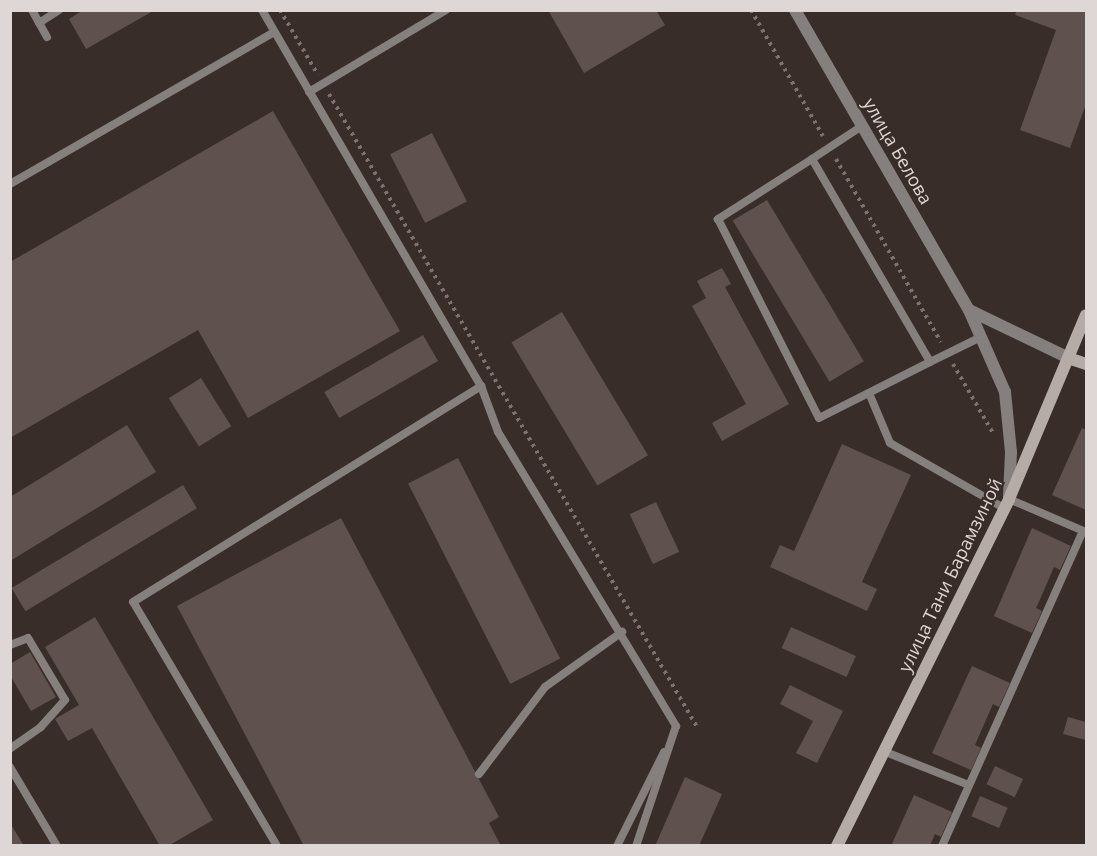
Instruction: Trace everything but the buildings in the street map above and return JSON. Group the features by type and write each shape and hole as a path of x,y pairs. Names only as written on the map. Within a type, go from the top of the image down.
{"street":[{"name":"улица Белова","path":"795,10 969,310 1005,392 1011,452 1007,503"},
{"path":"969,310 1086,364"},
{"name":"улица Тани Барамзиной","path":"837,846 1007,503 1071,359 1086,315"}],"lane":[{"path":"32,10 47,37"},
{"path":"39,23 59,10"},
{"path":"262,10 481,386 498,432 622,632 676,726 646,825 636,846"},
{"path":"309,92 446,10"},
{"path":"10,184 274,32"},
{"path":"862,126 718,219 819,418 981,337"},
{"path":"812,159 930,362"},
{"path":"277,846 133,602 481,386"},
{"path":"869,393 890,443 1007,503 1085,532 942,846"},
{"path":"479,774 545,687 622,632"},
{"path":"10,645 28,638 65,700 41,727 10,749"},
{"path":"617,846 676,726"},
{"path":"883,751 969,785"},
{"path":"10,767 57,846"}],"path":[{"path":"280,10 698,728"},
{"path":"751,10 995,436"}]}
